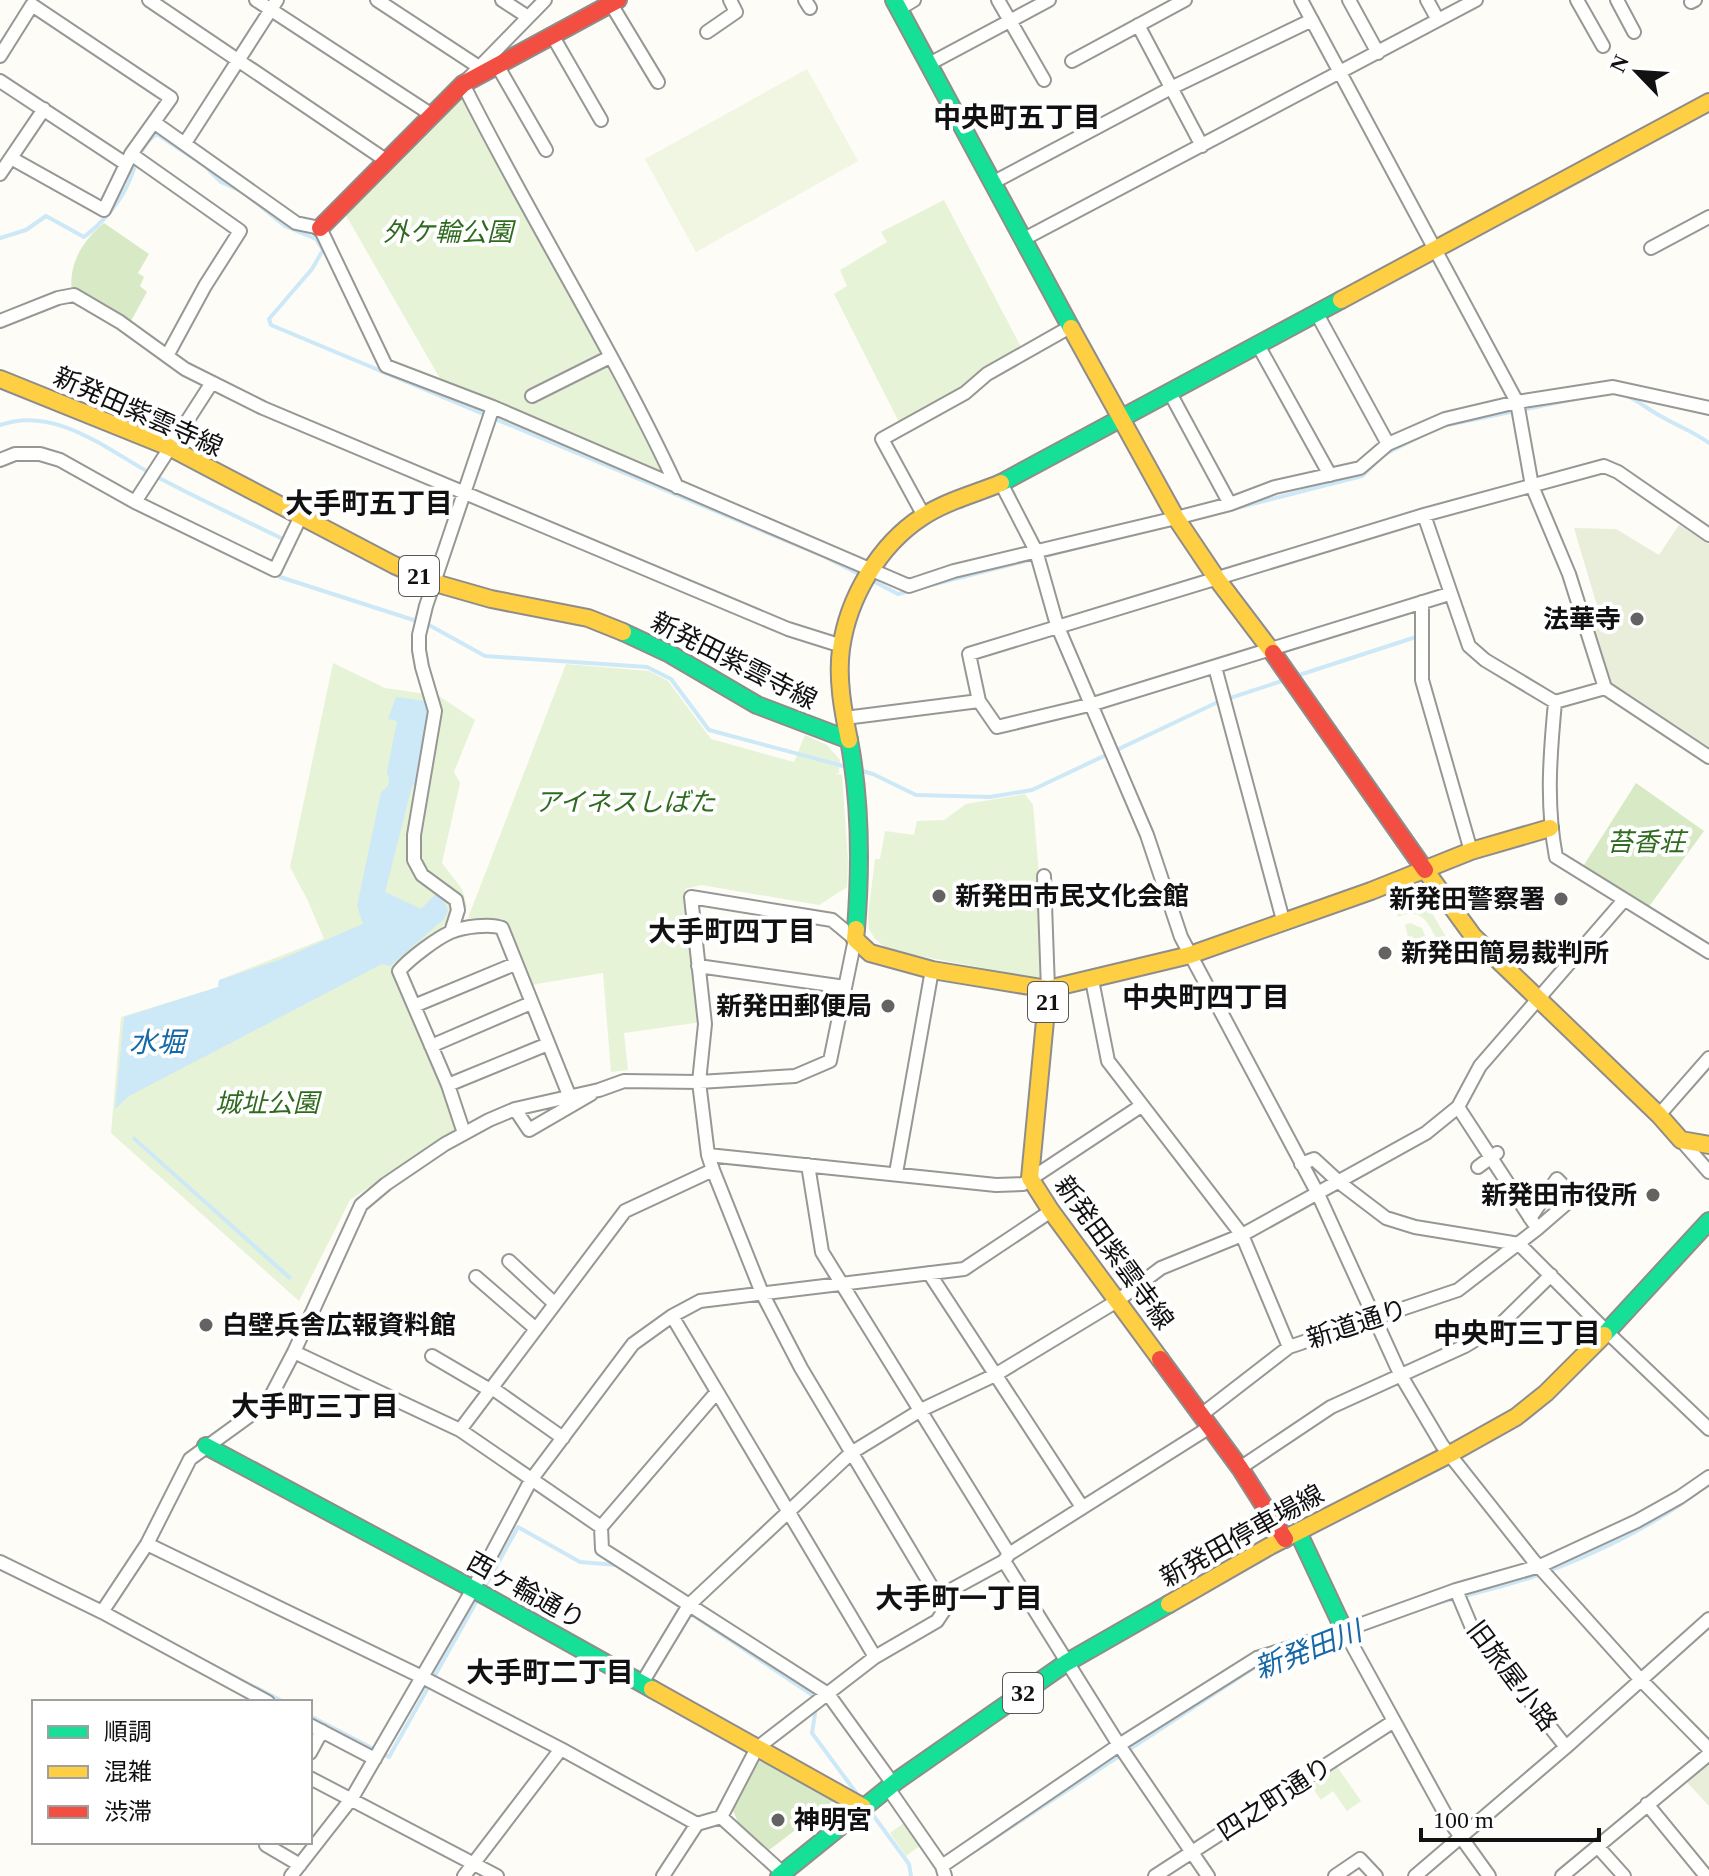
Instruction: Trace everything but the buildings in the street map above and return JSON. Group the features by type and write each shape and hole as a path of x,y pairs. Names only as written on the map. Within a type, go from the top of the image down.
{"street":[{"path":"149,0 387,161"},
{"path":"256,0 274,5 432,115"},
{"path":"377,0 479,67"},
{"path":"502,0 528,17"},
{"path":"320,228 545,0"},
{"path":"707,32 736,12 730,0"},
{"path":"914,0 896,4 1121,420 1176,518 1217,579 1473,936 1659,1115 1709,1172"},
{"path":"998,0 1044,80"},
{"path":"929,64 1049,0"},
{"path":"1072,61 1185,0"},
{"path":"1301,0 1517,402 1532,486 1569,574 1605,688 1709,757"},
{"path":"1349,0 1378,53"},
{"path":"1427,0 1438,20"},
{"path":"1022,240 1476,0"},
{"path":"1577,0 1603,46"},
{"path":"1617,0 1634,32"},
{"path":"463,84 614,2 658,82"},
{"path":"0,56 32,5 171,98 128,159 104,210 11,158"},
{"path":"185,143 274,5"},
{"path":"992,183 1173,87 1312,20"},
{"path":"1138,25 1202,146"},
{"path":"552,35 601,120"},
{"path":"497,65 546,150"},
{"path":"0,81 240,231 205,286 167,356"},
{"path":"463,84 677,487"},
{"path":"515,1109 529,1130 599,1090 624,1081 699,1082 795,1076 830,1061 855,939 861,865 854,767 840,673 842,646 853,608 871,569 894,537 924,516 1001,483 1121,420 1709,102"},
{"path":"0,174 44,109"},
{"path":"155,123 296,223 320,228"},
{"path":"1651,248 1709,217"},
{"path":"320,228 386,366 493,407 909,586 954,571 1230,504 1275,487 1360,468 1388,444 1445,419 1517,402 1613,387 1709,408"},
{"path":"0,321 58,298 74,295 120,322 211,384 263,408 788,629 842,646"},
{"path":"1317,314 1388,444"},
{"path":"924,516 882,439 965,393 987,374 1070,327"},
{"path":"1258,345 1330,475"},
{"path":"532,396 610,357"},
{"name":"新発田紫雲寺線","path":"0,379 169,447 394,565 435,583 491,599 588,618 670,654 757,705 849,740"},
{"path":"135,502 211,384"},
{"path":"1170,393 1230,504"},
{"path":"451,932 458,910 456,900 422,875 413,853 435,711 422,667 419,635 493,407"},
{"path":"0,460 15,454 40,454 60,460 135,502 275,570 301,516"},
{"path":"1449,594 1093,704 997,727 979,701 969,654 1424,515 1604,466 1618,472 1709,535"},
{"path":"1001,483 1036,551 1057,625 1147,835 1181,937 1318,1194 1400,1374 1450,1454 1544,1570 1709,1752 1562,1876"},
{"path":"1424,515 1469,646 1485,660 1555,702 1605,688"},
{"path":"1422,602 1422,680 1471,851"},
{"path":"1215,667 1283,920"},
{"path":"845,718 979,701"},
{"path":"1555,702 1548,770 1550,828 1556,857 1709,952"},
{"path":"1044,876 1048,989 1190,955 1371,891 1471,851 1550,828"},
{"path":"663,1876 697,1824 721,1817 757,1748 875,1657 937,1621 945,1609 851,1453 762,1293 708,1155 699,1082 705,1024 691,897 832,920 855,939"},
{"path":"642,1683 689,1605 851,1453 921,1410 995,1375 1117,1301 1161,1268 1242,1235 1426,1133 1458,1107 1480,1066 1624,900"},
{"path":"464,1133 448,1085 399,971 405,963 451,932 495,925 502,928 569,1095"},
{"name":"21","path":"855,939 870,953 932,970 1048,989"},
{"path":"414,1006 515,964"},
{"path":"698,966 845,987"},
{"path":"896,1173 932,970"},
{"path":"1092,980 1108,1061 1242,1235 1289,1347"},
{"name":"新発田紫雲寺線","path":"1048,989 1030,1178 1051,1211 1291,1535 1347,1634"},
{"path":"431,1046 531,1003"},
{"path":"448,1085 548,1044"},
{"path":"1659,1115 1709,1058"},
{"path":"102,1612 147,1544 190,1459 256,1411 272,1394 361,1205 386,1184 464,1133 515,1109 599,1090"},
{"path":"708,1155 996,1185 1023,1184 1141,1106"},
{"name":"新道通り","path":"938,1597 1006,1558 1205,1421 1289,1347 1458,1290 1519,1244 1534,1224 1458,1107"},
{"path":"1681,1140 1709,1145"},
{"path":"1478,1167 1497,1153"},
{"path":"1301,1164 1314,1159 1386,1218 1415,1227 1519,1244 1709,1429"},
{"path":"808,1165 822,1252 921,1410 1066,1663 1208,1876"},
{"path":"460,1430 625,1211 713,1170"},
{"path":"291,1876 352,1798 473,1589 531,1480 633,1344 672,1316 700,1301 964,1269 1051,1211"},
{"name":"新発田停車場線","path":"783,1875 891,1786 1066,1663 1291,1535 1516,1417 1546,1393 1607,1332 1709,1221"},
{"path":"509,1261 555,1304"},
{"path":"929,1273 1082,1507"},
{"path":"1240,1468 1331,1407 1465,1346 1500,1325 1551,1275"},
{"path":"476,1277 536,1329"},
{"path":"672,1316 875,1657"},
{"path":"294,1352 460,1430 601,1527"},
{"path":"432,1356 491,1389 563,1438"},
{"path":"716,1393 601,1527 602,1549 828,1694 944,1871 1257,1658 1347,1634 1544,1570 1680,1497 1709,1477"},
{"name":"西ヶ輪通り","path":"206,1446 473,1589 863,1807"},
{"path":"147,1544 422,1677 697,1824"},
{"path":"0,1562 102,1612 264,1700"},
{"name":"旧旅屋小路","path":"1458,1596 1472,1628 1566,1747"},
{"path":"1415,1876 1709,1619"},
{"path":"1347,1634 1459,1837 1489,1876"},
{"name":"四之町通り","path":"1155,1876 1394,1721"},
{"path":"312,1726 375,1759"},
{"path":"312,1749 322,1731"},
{"path":"464,1876 561,1749"},
{"path":"312,1779 497,1876"},
{"path":"1647,1804 1702,1871 1687,1876"},
{"path":"721,1817 783,1875"},
{"path":"266,1844 300,1865"},
{"path":"1598,1847 1624,1876"},
{"path":"1335,1876 1360,1859 1376,1876"}],"green space":[{"path":"807,69 858,161 696,252 645,159"},
{"name":"外ケ輪公園","path":"464,91 665,470 663,474 442,382 344,212"},
{"path":"944,200 1022,349 965,389 899,422 834,294 847,286 840,270 887,242 881,232"},
{"path":"104,223 149,254 138,273 144,277 140,286 147,292 127,328 72,292 72,272 79,253"},
{"path":"1679,525 1709,544 1709,748 1613,687 1591,629 1603,626 1574,528 1616,529 1659,555"},
{"name":"城址公園","path":"333,663 385,688 439,696 475,720 454,772 460,783 442,863 462,889 467,906 392,969 457,1128 350,1200 299,1301 111,1133 121,1017 218,987 219,980 324,939 290,867"},
{"name":"アイネスしばた","path":"566,664 649,671 668,681 711,739 794,762 805,735 827,745 840,760 839,773 835,773 842,775 847,887 819,905 701,885 685,889 702,1022 624,1033 628,1070 611,1072 603,973 531,985 502,919 468,918"},
{"name":"苔香荘","path":"1636,783 1704,831 1648,908 1582,868"},
{"path":"1025,794 1033,805 1039,874 1040,979 899,952 875,939 869,929 868,916 875,859 880,859 885,831 914,835 917,821 944,820 966,804"},
{"path":"1409,888 1420,893 1448,940 1439,943 1419,915 1398,917 1390,894"},
{"path":"1410,923 1422,928 1429,946 1412,952 1405,925"},
{"path":"762,1757 833,1801 764,1854 742,1832 732,1808"},
{"path":"1709,1761 1709,1806 1686,1781"},
{"path":"1336,1765 1361,1801 1347,1811 1333,1791 1321,1800 1309,1783"},
{"path":"905,1822 921,1845 906,1856 890,1833"}],"water":[{"name":"水堀","path":"396,697 426,701 428,725 417,783 412,786 385,892 421,909 436,894 443,898 448,911 444,919 390,966 382,964 129,1096 115,1109 124,1017 218,987 219,980 279,960 363,924 357,906 381,792 388,786 387,772 397,721 388,719"},
{"path":"134,1136 292,1277 289,1280 132,1139"}],"waterway":[{"path":"0,238 26,230 46,216 84,237 117,203 141,151 157,134 205,166 221,182 241,191"},
{"path":"248,196 285,226 316,239 323,250 312,269 269,319 271,325 823,556 863,576"},
{"path":"1625,395 1709,443"},
{"path":"1442,426 1590,396"},
{"path":"0,425 22,420 65,427 178,488 285,540"},
{"path":"1233,509 1362,476 1385,454 1427,433"},
{"path":"923,587 1116,538"},
{"path":"280,577 429,625 485,656 647,667 671,679 709,730 847,767"},
{"path":"871,580 898,594 910,591"},
{"path":"1293,677 1416,637"},
{"path":"859,770 916,795 990,797 1032,790 1218,702 1285,680"},
{"name":"新発田川","path":"1431,1605 1560,1567 1648,1525 1707,1485"},
{"path":"483,1590 518,1527 580,1562 617,1565"},
{"path":"648,1585 817,1698"},
{"path":"312,1717 389,1757 479,1597"},
{"name":"新発田川","path":"976,1850 1255,1667 1302,1650"},
{"path":"208,1663 280,1700"},
{"path":"816,1707 812,1733 860,1798"},
{"path":"870,1811 909,1864 911,1876"}],"traffic: fast":[{"path":"894,0 1071,328"},
{"path":"1001,483 1341,300"},
{"path":"623,632 670,654 757,705 849,740 859,834 856,929"},
{"path":"1604,1335 1709,1221"},
{"path":"206,1446 652,1689"},
{"path":"1298,1532 1344,1630"},
{"path":"779,1876 898,1780 1066,1663 1169,1604"}],"traffic: slow":[{"path":"1341,300 1709,102"},
{"path":"1071,328 1176,518 1273,653"},
{"path":"0,379 169,447 394,565 435,583 491,599 588,618 623,632"},
{"path":"849,740 840,683 841,649 851,611 868,574 892,542 922,517 1001,483"},
{"path":"1048,989 1190,955 1371,891 1471,851 1550,828"},
{"path":"1425,870 1473,936 1659,1115 1681,1140 1709,1145"},
{"path":"856,929 855,939 870,953 932,970 1048,989 1030,1178 1160,1359"},
{"path":"1169,1604 1270,1546 1516,1417 1546,1393 1604,1335"},
{"path":"652,1689 863,1807"}],"traffic: jam":[{"path":"320,228 463,84 618,0"},
{"path":"1273,653 1425,870"},
{"path":"1160,1359 1240,1468 1285,1539"}],"place":[{"name":"法華寺","path":"1637,619"},
{"name":"新発田市民文化会館","path":"939,896"},
{"name":"新発田警察署","path":"1561,899"},
{"name":"新発田簡易裁判所","path":"1385,953"},
{"name":"新発田郵便局","path":"888,1006"},
{"name":"新発田市役所","path":"1653,1195"},
{"name":"白壁兵舎広報資料館","path":"206,1325"},
{"name":"神明宮","path":"778,1820"}],"district":[{"name":"中央町五丁目","path":"1017,117"},
{"name":"大手町五丁目","path":"369,503"},
{"name":"大手町四丁目","path":"732,931"},
{"name":"中央町四丁目","path":"1206,997"},
{"name":"中央町三丁目","path":"1517,1333"},
{"name":"大手町三丁目","path":"315,1406"},
{"name":"大手町一丁目","path":"959,1598"},
{"name":"大手町二丁目","path":"550,1672"}]}
